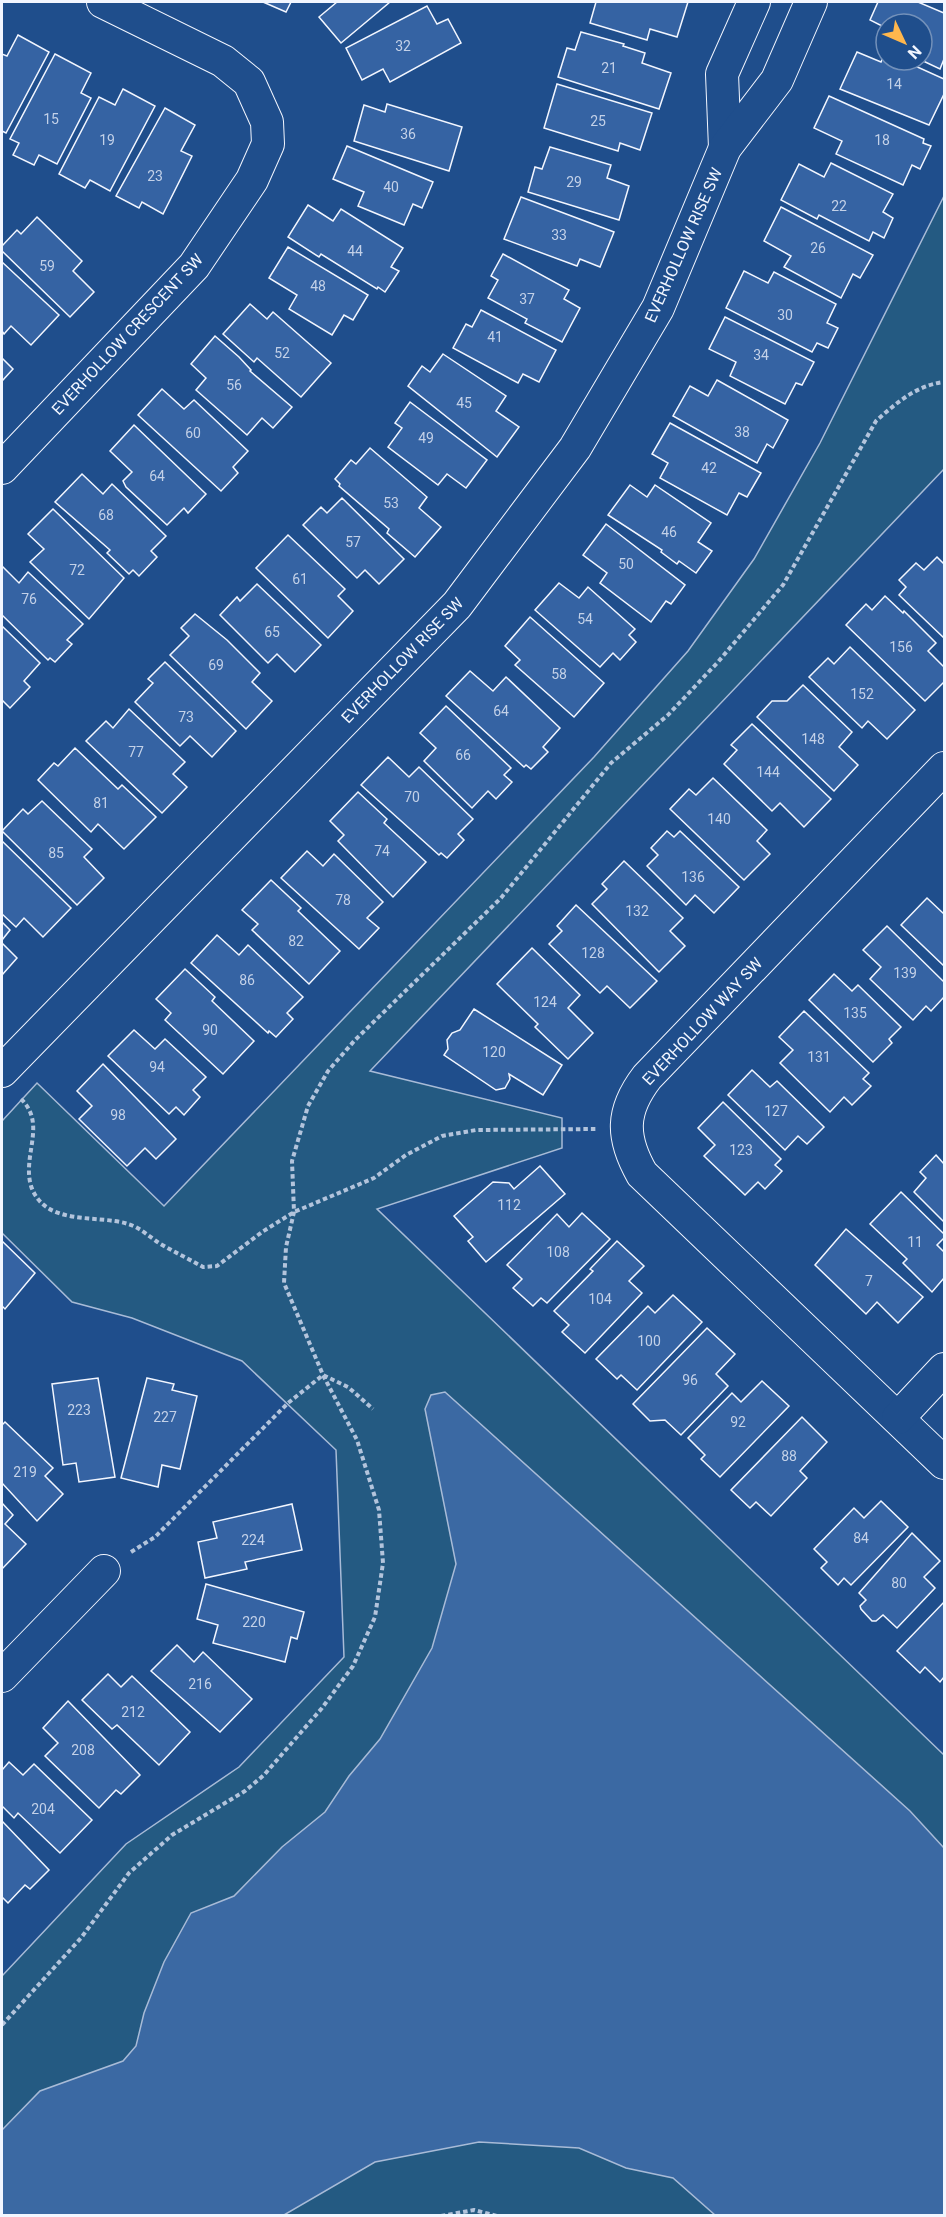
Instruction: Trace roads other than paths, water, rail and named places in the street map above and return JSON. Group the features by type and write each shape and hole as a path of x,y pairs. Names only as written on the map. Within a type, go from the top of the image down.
{"street":[{"name":"EVERHOLLOW CRESCENT SW","path":"2,468 194,266 252,180 268,144 267,122 249,82 224,61 103,2"},
{"name":"EVERHOLLOW RISE SW","path":"725,148 723,74 754,2"},
{"name":"EVERHOLLOW RISE SW","path":"9,1083 457,605 575,448 658,308 725,148 777,80 811,2"},
{"name":"EVERHOLLOW WAY SW","path":"945,768 647,1077 636,1091 628,1109 626,1130 631,1154 642,1174 945,1463"},
{"path":"898,1418 945,1369"},
{"path":"2,1676 104,1571"}]}
